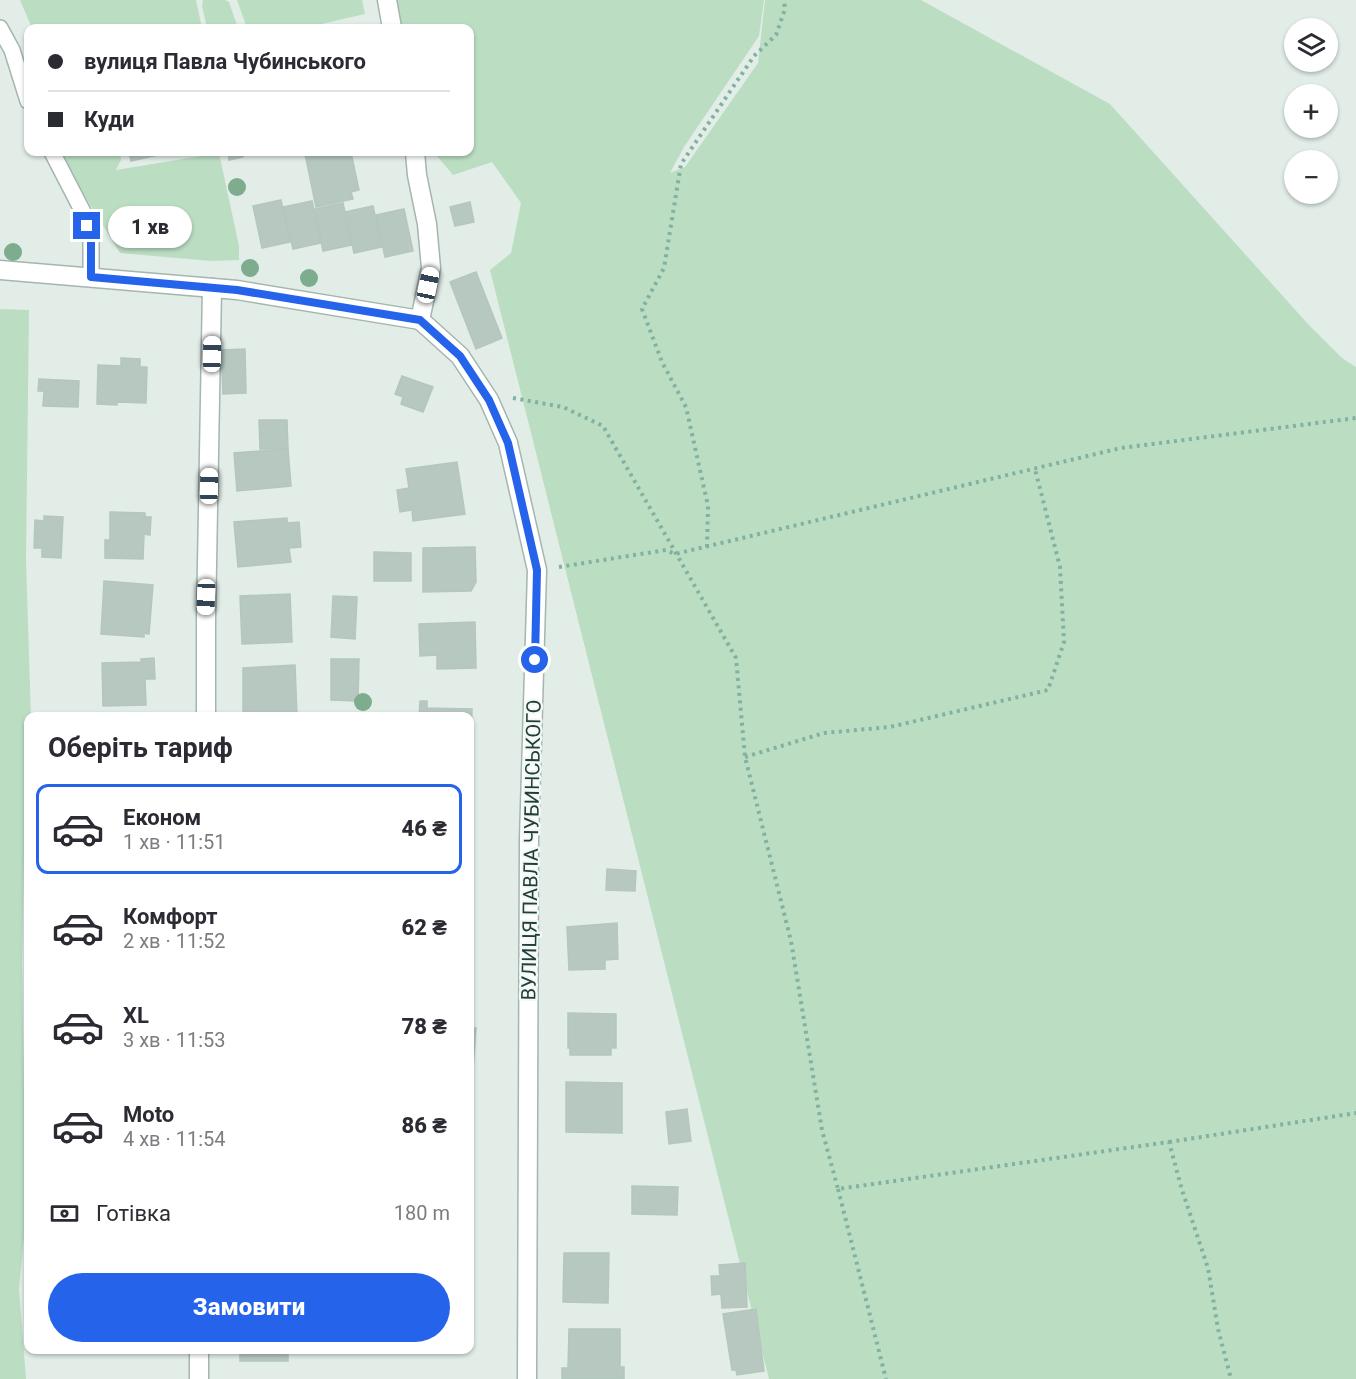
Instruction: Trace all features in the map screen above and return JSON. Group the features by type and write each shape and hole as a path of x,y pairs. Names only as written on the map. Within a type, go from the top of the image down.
{"street":[{"path":"387,0 391,24"},
{"path":"0,270 237,290 420,320 431,268 416,156"},
{"path":"206,712 212,288"},
{"name":"ВУЛИЦЯ ПАВЛА ЧУБИНСЬКОГО","path":"420,320 460,356 489,400 508,443 537,570 529,852 528,1379"},
{"path":"199,1354 199,1379"}],"lane":[{"path":"0,28 12,50 24,88"},
{"path":"54,156 83,212 91,241 91,277"}],"path":[{"path":"707,547 708,506 686,407 662,362 642,309 664,268 681,164 754,56 776,35 785,9 784,0"},
{"path":"505,393 514,399 563,407 603,426 736,658 745,758 792,941 822,1130 886,1379"},
{"path":"537,570 666,550 675,554 1121,448 1356,418"},
{"path":"745,758 824,733 890,727 1048,690 1064,642 1060,567 1035,469"},
{"path":"838,1189 1356,1113"},
{"path":"1169,1142 1208,1268 1218,1329 1231,1379"}],"green space":[{"path":"20,0 196,0 201,24 30,24"},
{"path":"203,0 229,2 237,24 206,24"},
{"path":"237,0 362,0 365,14 321,24 246,24"},
{"path":"388,0 764,0 759,36 684,147 670,173 685,167 758,63 765,0 921,0 1110,104 1307,323 1342,358 1356,367 1356,1379 769,1379 490,270 511,253 521,203 492,162 453,175 437,156 474,156 474,24 393,24"},
{"path":"47,156 120,156 116,170 201,156 220,156 239,246 239,260 211,261 120,253 73,177 53,170"},
{"path":"0,309 29,310 26,561 31,712 24,712 22,964 24,1237 19,1289 26,1379 0,1379"}],"building":[{"path":"130,156 153,156 131,161"},
{"path":"228,156 243,156 243,157 229,160"},
{"path":"305,156 352,156 359,190 351,192 353,199 316,207"},
{"path":"281,200 290,242 262,248 253,206"},
{"path":"312,201 321,243 293,249 283,207"},
{"path":"470,202 474,222 455,226 450,207"},
{"path":"343,203 352,245 323,251 315,209"},
{"path":"373,206 382,247 354,253 345,212"},
{"path":"404,209 413,251 385,257 376,215"},
{"path":"476,272 502,338 476,349 450,282"},
{"path":"245,349 246,393 223,394 221,350"},
{"path":"121,358 140,359 140,367 147,367 146,403 97,404 98,365 121,366"},
{"path":"402,376 433,387 423,412 401,404 403,397 395,394"},
{"path":"39,379 79,381 78,407 43,406 44,391 38,391"},
{"path":"259,420 287,420 288,449 260,449"},
{"path":"288,449 291,486 237,491 234,453"},
{"path":"457,462 465,514 413,521 412,510 400,512 397,490 409,488 406,469"},
{"path":"110,512 145,513 145,517 151,517 150,535 144,534 143,559 105,558 105,540 110,540"},
{"path":"44,516 63,517 61,558 42,557 42,548 34,548 35,520 44,521"},
{"path":"287,518 287,523 299,522 301,547 289,548 291,562 238,567 234,522"},
{"path":"475,547 476,582 471,591 423,592 423,548"},
{"path":"374,552 411,553 411,581 374,581"},
{"path":"104,581 153,585 149,634 144,633 144,637 101,634"},
{"path":"290,594 292,642 242,644 240,596"},
{"path":"333,596 357,597 355,639 331,637"},
{"path":"475,622 476,668 437,669 437,655 420,656 419,624"},
{"path":"154,658 155,679 145,679 146,705 103,706 102,663 141,662 141,659"},
{"path":"331,659 359,659 358,701 331,700"},
{"path":"295,665 297,712 243,711 243,668"},
{"path":"420,701 427,701 427,708 472,709 472,712 419,712"},
{"path":"607,869 636,871 635,891 606,890"},
{"path":"617,923 618,959 605,960 605,969 569,970 567,927"},
{"path":"568,1013 616,1014 616,1048 611,1048 611,1055 570,1055"},
{"path":"474,1028 476,1028 474,1056"},
{"path":"566,1082 622,1083 622,1133 566,1132"},
{"path":"687,1109 691,1141 669,1144 666,1112"},
{"path":"632,1186 678,1187 677,1215 632,1214"},
{"path":"564,1253 609,1253 608,1303 563,1302"},
{"path":"745,1263 747,1307 722,1308 721,1294 712,1295 711,1276 720,1276 719,1265"},
{"path":"756,1309 764,1371 737,1375 736,1370 732,1370 723,1314"},
{"path":"569,1329 620,1329 620,1367 624,1367 624,1379 562,1379 562,1368 568,1368"},
{"path":"240,1354 288,1354 288,1361 240,1361"}],"route":[{"path":"87,226 91,241 91,277 237,290 420,320 460,356 489,400 508,443 521,493 537,570 535,660"}]}
